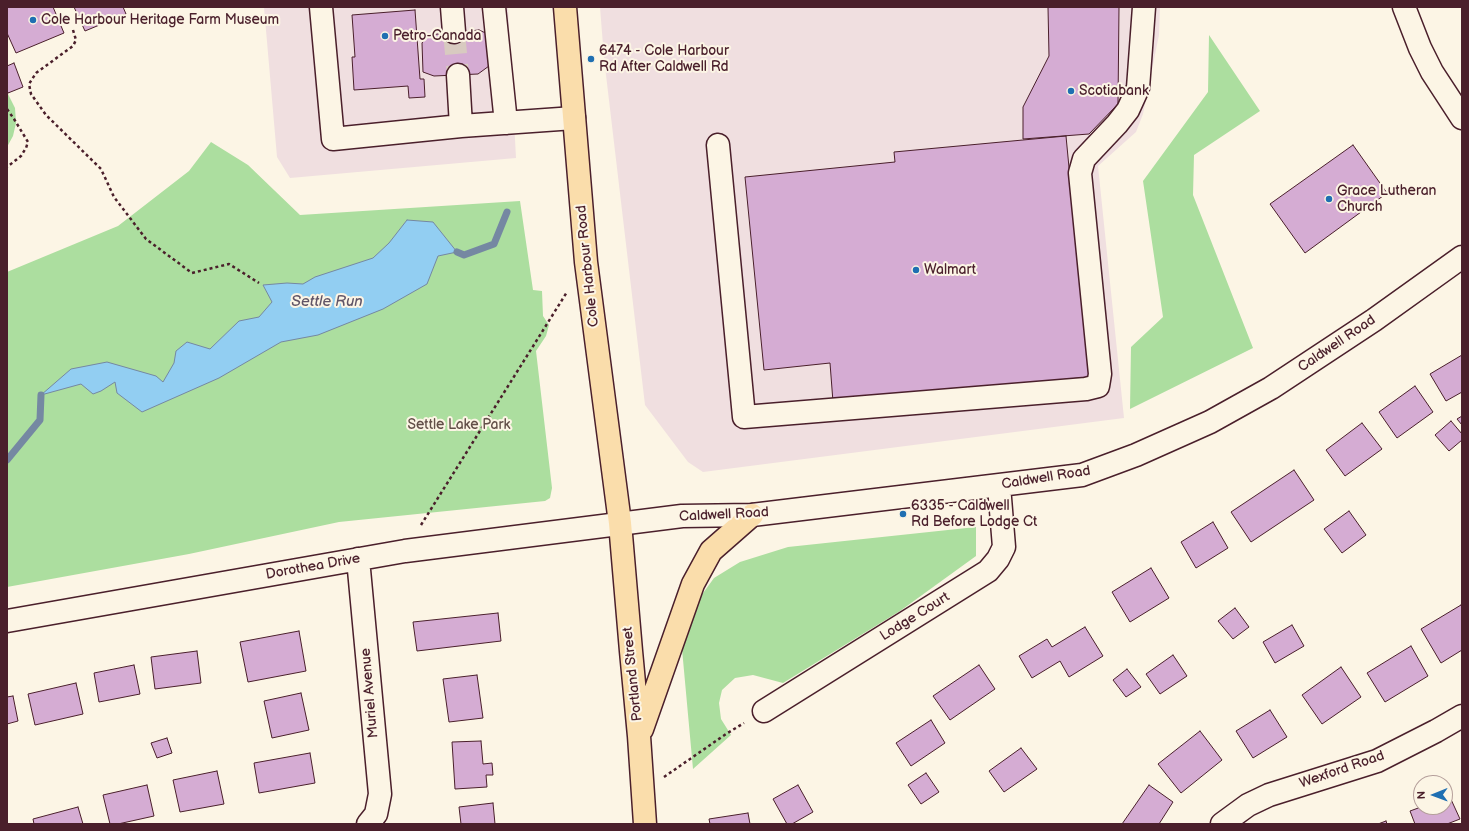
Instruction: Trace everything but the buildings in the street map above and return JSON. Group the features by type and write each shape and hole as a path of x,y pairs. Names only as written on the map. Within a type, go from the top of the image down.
{"main road":[{"name":"Cole Harbour Road","path":"565,7 586,262 620,523"},
{"path":"639,736 693,584 711,551 752,515"},
{"name":"Portland Street","path":"620,523 639,736 645,824"}],"street":[{"path":"321,7 333,139 462,126 574,118"},
{"path":"452,7 454,32"},
{"path":"494,7 506,123"},
{"path":"718,145 744,418 1086,389 1098,386 1100,374 1080,173 1084,159 1128,110 1138,88 1144,7"},
{"path":"1404,7 1420,48 1432,72 1462,118"},
{"path":"458,75 462,126"},
{"name":"Caldwell Road","path":"620,523 682,516 752,515 1082,475 1136,455 1210,422 1272,388 1374,320 1462,257"},
{"name":"Lodge Court","path":"764,711 988,571 998,559 1004,547 999,486"},
{"name":"Dorothea Drive","path":"7,621 405,551 620,523"},
{"name":"Muriel Avenue","path":"358,559 380,794 376,814 368,824"},
{"name":"Wexford Road","path":"1222,824 1248,805 1269,794 1377,761 1462,716"}],"path":[{"path":"73,30 76,40 73,46 36,73 29,84 31,94 46,115 101,169 114,197 146,239 192,273 229,264 259,282"},
{"path":"7,109 28,142 21,156 7,167"},
{"path":"405,551 586,262"},
{"path":"642,792 726,734 764,711"}],"shaded area":[{"path":"264,7 508,7 516,158 290,178 277,157"},
{"path":"600,7 1160,7 1159,35 1143,114 1136,132 1098,166 1124,418 703,472 688,462 645,405 604,58"}],"green space":[{"path":"1209,35 1260,111 1194,155 1193,195 1253,348 1130,409 1131,347 1163,317 1143,181 1208,92"},
{"path":"7,92 15,108 16,123 13,136 7,147"},
{"name":"Settle Lake Park","path":"211,142 248,165 300,215 520,201 533,290 542,291 543,316 549,325 546,336 536,351 552,488 550,498 545,501 339,522 189,554 7,587 7,272 118,226 189,171"},
{"path":"976,527 976,556 900,611 783,683 753,675 735,678 722,690 719,703 721,719 731,735 693,769 681,638 693,607 714,578 740,562 788,547"}],"water":[{"name":"Settle Run","path":"407,220 433,222 457,252 438,256 427,284 383,309 318,335 281,342 219,378 142,412 117,393 115,382 93,394 81,384 41,395 71,369 107,362 156,376 163,382 174,363 176,351 187,342 210,349 239,321 259,317 272,302 263,285 287,283 303,284 315,277 373,258 389,243"}],"waterway":[{"name":"Settle Run","path":"457,252 464,255 494,244 507,212"},
{"name":"Settle Run","path":"7,460 40,420 41,395"}],"tunnel":[{"path":"454,32 458,75"}],"place":[{"name":"Cole Harbour Heritage Farm Museum","path":"33,20"},
{"name":"Petro-Canada","path":"385,36"},
{"name":"6474 - Cole Harbour Rd After Caldwell Rd","path":"591,59"},
{"name":"Scotiabank","path":"1071,91"},
{"name":"Grace Lutheran Church","path":"1329,199"},
{"name":"Walmart","path":"916,270"},
{"name":"6335 - Caldwell Rd Before Lodge Ct","path":"903,514"}]}
